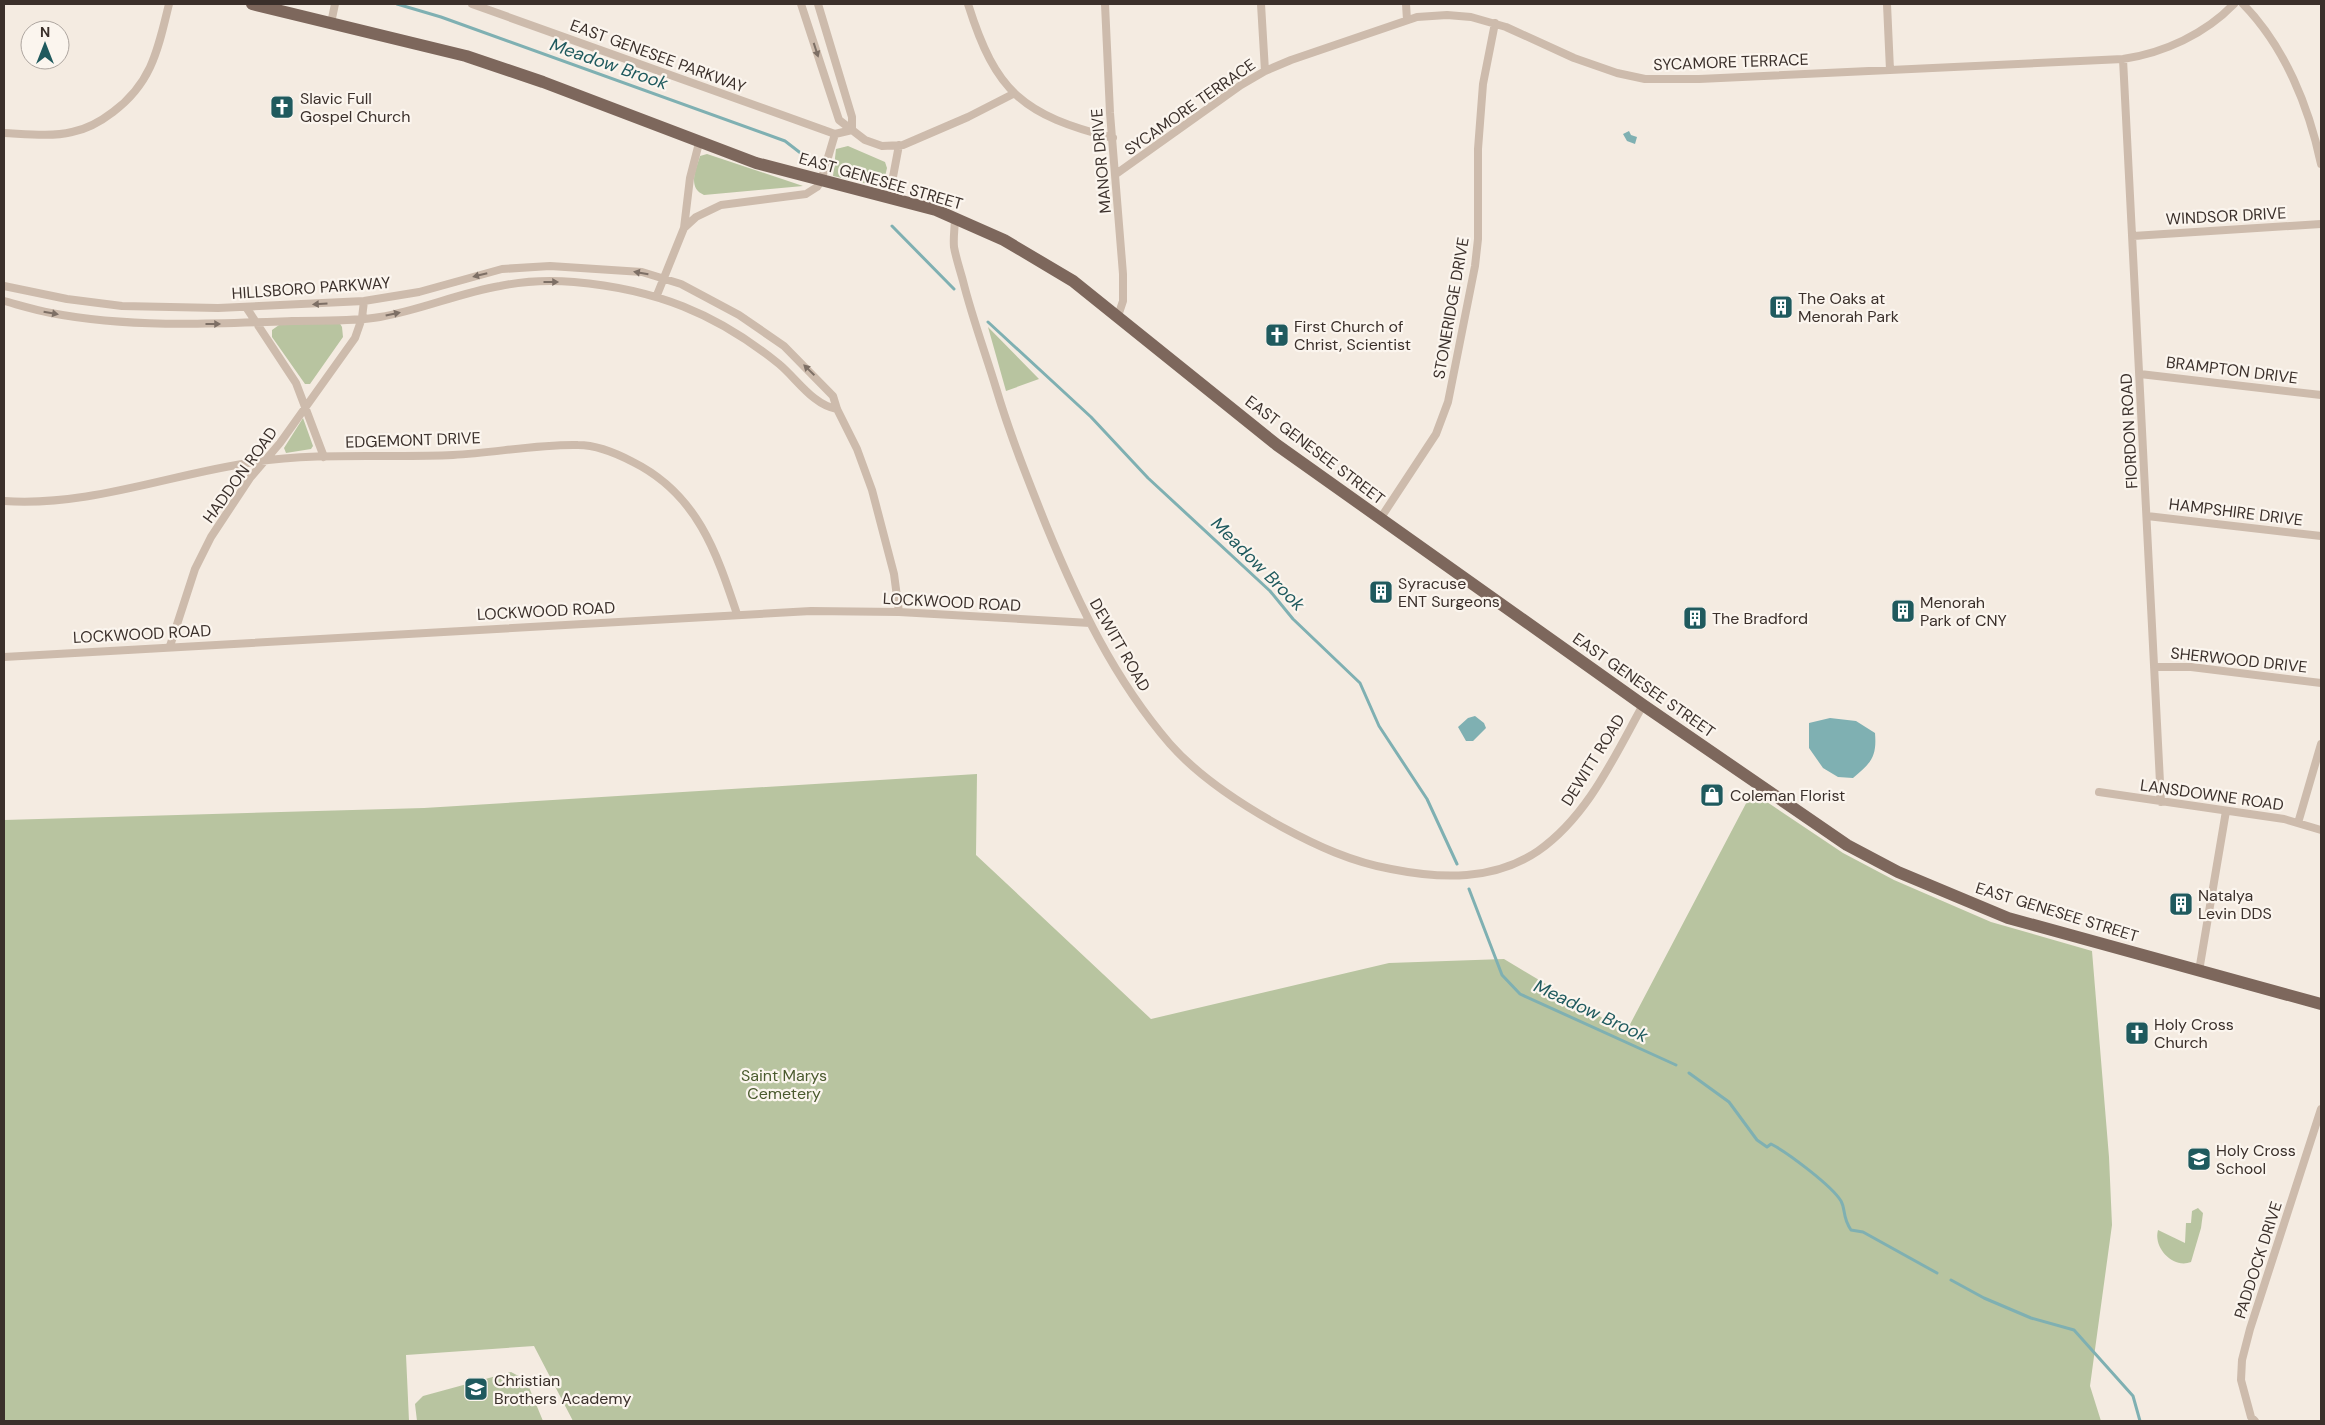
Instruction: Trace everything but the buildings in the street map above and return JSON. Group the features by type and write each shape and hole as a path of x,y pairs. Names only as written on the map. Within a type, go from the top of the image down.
{"main road":[{"name":"EAST GENESEE STREET","path":"252,4 466,56 543,82 699,143 756,163 889,198 955,218 1004,240 1044,262 1118,316 1277,446 1643,705 1847,845 1898,872 2008,918 2321,1004"}],"street":[{"path":"4,133 71,133 101,121 124,104 138,90 148,75 158,48 169,4"},
{"path":"331,23 335,4"},
{"name":"EAST GENESEE PARKWAY","path":"472,4 835,134"},
{"path":"801,4 839,120 865,140 882,146 899,145 968,117 1012,94"},
{"path":"818,4 852,117 852,130"},
{"path":"968,4 991,62 1012,94 1032,108 1075,128 1113,138"},
{"name":"MANOR DRIVE","path":"1105,4 1123,279 1123,302 1118,316"},
{"path":"1260,4 1265,71"},
{"path":"1406,4 1407,20"},
{"path":"1887,4 1890,70"},
{"name":"SYCAMORE TERRACE","path":"1116,174 1241,84 1265,71 1291,60 1407,20 1447,15 1471,17 1495,23 1574,58 1617,73 1645,78 1699,80 2123,59 2169,47 2196,34 2234,4"},
{"path":"2243,4 2269,36 2293,77 2306,106 2321,164"},
{"name":"STONERIDGE DRIVE","path":"1380,519 1436,434 1448,402 1475,266 1478,239 1478,149 1483,84 1495,23"},
{"name":"FIORDON ROAD","path":"2123,59 2161,802"},
{"path":"684,228 711,208 721,205 806,194 817,187 821,181 835,134 852,130"},
{"path":"657,296 684,228 690,178 699,143"},
{"path":"889,198 899,145"},
{"name":"DEWITT ROAD","path":"955,218 954,246 958,262 1013,442 1060,560 1090,624 1115,669 1134,698 1171,746 1210,781 1253,811 1302,838 1346,858 1411,873 1455,877 1480,875 1526,858 1567,827 1591,796 1643,705"},
{"name":"WINDSOR DRIVE","path":"2133,236 2321,224"},
{"name":"HILLSBORO PARKWAY","path":"4,286 66,299 122,306 246,307 364,301 419,292 502,269 550,266 622,270 663,278 680,284 739,315 784,346 833,396 837,410 857,449 872,490 894,574 898,612"},
{"name":"HILLSBORO PARKWAY","path":"4,301 51,313 164,324 378,318 476,292 519,283 575,282 657,296 697,311 745,339 780,364 825,407 837,410"},
{"name":"HADDON ROAD","path":"170,646 195,569 211,536 250,478 306,407 355,338 362,318 364,301"},
{"path":"246,307 296,383 324,457"},
{"name":"BRAMPTON DRIVE","path":"2140,374 2321,395"},
{"name":"EDGEMONT DRIVE","path":"4,501 54,500 120,490 207,470 266,460 456,455 543,445 589,446 621,456 661,478 683,500 701,523 719,560 738,614"},
{"name":"HAMPSHIRE DRIVE","path":"2147,516 2321,536"},
{"name":"LOCKWOOD ROAD","path":"4,657 170,646 811,611 898,612 1090,624"},
{"name":"SHERWOOD DRIVE","path":"2154,666 2191,667 2321,682"},
{"path":"2298,823 2321,744"},
{"name":"LANSDOWNE ROAD","path":"2099,792 2298,823 2321,830"},
{"path":"2199,971 2226,811"},
{"name":"PADDOCK DRIVE","path":"2255,1421 2243,1389 2242,1360 2250,1329 2321,1109"}],"green space":[{"path":"848,146 885,162 887,168 884,181 873,185 833,176 836,149"},
{"path":"707,154 803,186 704,195 696,188 694,178 700,156"},
{"path":"339,322 342,327 343,337 310,384 305,384 272,337 272,330 279,325"},
{"path":"988,327 1039,379 1006,391"},
{"path":"303,418 313,446 311,449 286,453 284,448"},
{"name":"Saint Marys Cemetery","path":"977,774 976,855 1151,1019 1389,963 1504,959 1626,1032 1752,792 1843,853 1894,880 1991,922 2092,951 2109,1157 2112,1225 2090,1386 2101,1421 573,1421 534,1346 406,1355 409,1421 4,1421 4,820 424,808"},
{"path":"2198,1208 2203,1213 2201,1228 2191,1262 2184,1263 2171,1260 2161,1250 2157,1237 2158,1230 2185,1243 2186,1223 2191,1223 2192,1211"},
{"path":"511,1372 526,1380 543,1421 417,1421 415,1404 423,1396"}],"water":[{"path":"1629,131 1631,135 1637,137 1635,144 1627,141 1623,134"},
{"path":"1475,716 1484,723 1486,728 1473,741 1466,741 1458,727 1468,718"},
{"path":"1830,718 1856,721 1875,733 1874,754 1864,768 1853,778 1838,777 1823,768 1809,748 1809,723"}],"waterway":[{"name":"Meadow Brook","path":"397,4 441,17 785,141 807,158"},
{"name":"Meadow Brook","path":"892,226 954,289"},
{"name":"Meadow Brook","path":"988,322 1091,417 1148,478 1270,591 1293,619 1360,683 1379,726 1427,799 1457,864"},
{"name":"Meadow Brook","path":"1469,889 1502,975 1520,994 1676,1065"},
{"name":"Meadow Brook","path":"1689,1073 1729,1102 1757,1140 1767,1147 1771,1144 1778,1148 1829,1187 1841,1201 1846,1221 1851,1230 1863,1232 1937,1273"},
{"name":"Meadow Brook","path":"1951,1280 1984,1298 2031,1318 2074,1330 2133,1396 2140,1421"}],"place":[{"name":"Slavic Full Gospel Church","path":"282,107"},
{"name":"The Oaks at Menorah Park","path":"1781,307"},
{"name":"First Church of Christ, Scientist","path":"1277,335"},
{"name":"Syracuse ENT Surgeons","path":"1381,592"},
{"name":"Menorah Park of CNY","path":"1903,611"},
{"name":"The Bradford","path":"1695,618"},
{"name":"Coleman Florist","path":"1712,795"},
{"name":"Natalya Levin DDS","path":"2181,904"},
{"name":"Holy Cross Church","path":"2137,1033"},
{"name":"Holy Cross School","path":"2199,1159"},
{"name":"Christian Brothers Academy","path":"476,1389"}]}
